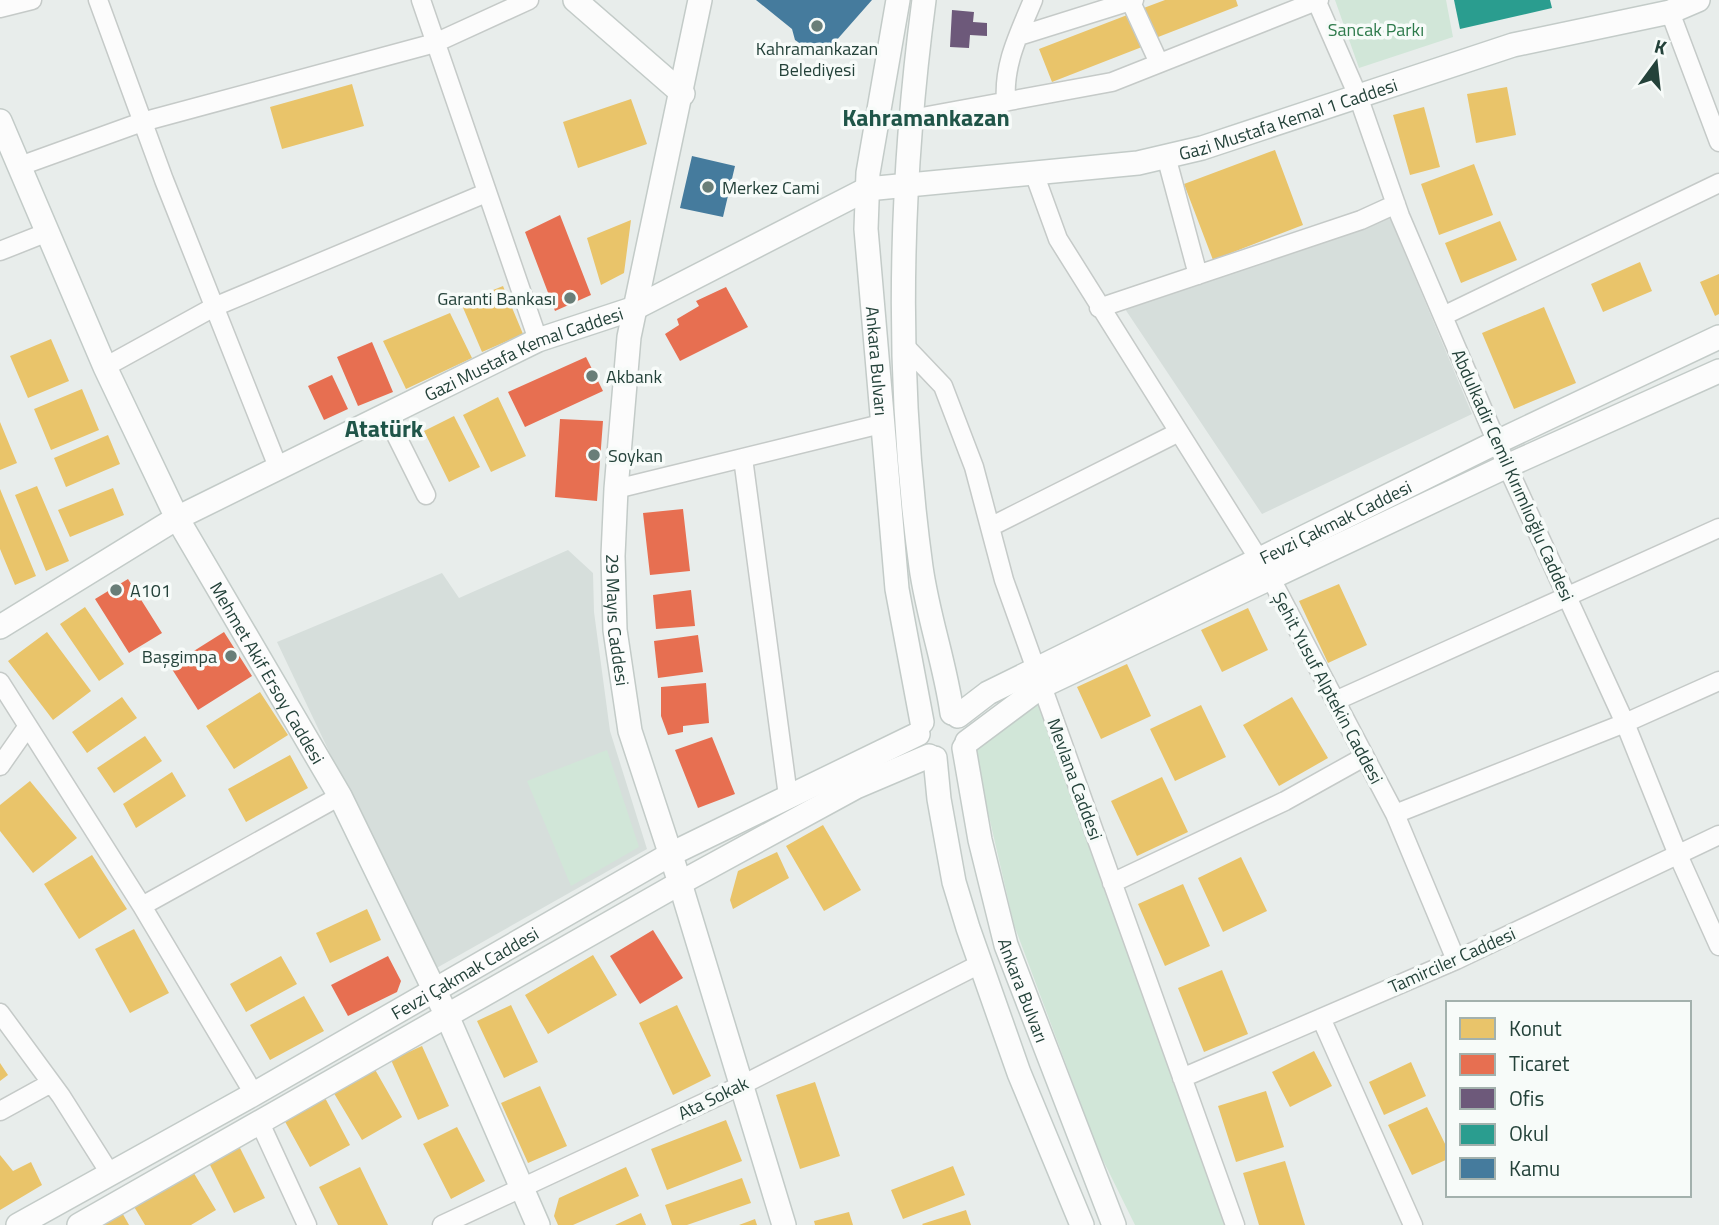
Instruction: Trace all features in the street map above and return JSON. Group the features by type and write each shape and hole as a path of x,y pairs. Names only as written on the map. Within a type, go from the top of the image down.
{"main road":[{"path":"575,0 683,93"},
{"name":"29 Mayıs Caddesi","path":"700,0 683,93 635,308 626,368 613,556 618,666 630,731 671,854 784,1225"},
{"name":"Ankara Bulvarı","path":"898,0 885,63 866,189 868,260 897,589 920,728"},
{"name":"Ankara Bulvarı","path":"924,0 905,185 903,344 909,452 922,570 955,714"},
{"name":"Gazi Mustafa Kemal 1 Caddesi","path":"866,189 1138,163 1202,148 1513,45 1670,12 1698,0"},
{"name":"Mehmet Akif Ersoy Caddesi","path":"0,121 105,367 177,518 340,796 448,1018 538,1225"},
{"name":"Gazi Mustafa Kemal Caddesi","path":"1,622 177,518 278,467 538,340 635,308 866,189"},
{"name":"Fevzi Çakmak Caddesi","path":"955,714 988,692 1039,677 1265,568 1497,442 1719,337"},
{"name":"Fevzi Çakmak Caddesi","path":"1265,568 1507,466 1719,371"},
{"name":"Fevzi Çakmak Caddesi","path":"965,745 1039,677"},
{"path":"938,711 955,714 966,728 965,745 947,760 932,757 921,746 920,728 938,711"},
{"name":"Fevzi Çakmak Caddesi","path":"18,1225 254,1094 671,854 920,728"},
{"name":"Ankara Bulvarı","path":"965,745 980,840 1006,945 1114,1225"},
{"name":"Ankara Bulvarı","path":"932,757 954,882 980,964 1019,1073 1082,1225"},
{"name":"Fevzi Çakmak Caddesi","path":"79,1225 448,1018 680,883 856,787 932,757"}],"street":[{"path":"0,8 32,0"},
{"path":"98,0 142,122 278,467"},
{"path":"421,0 538,340"},
{"path":"20,166 142,122 435,43 529,0"},
{"path":"1006,102 1004,83 1008,63 1033,0"},
{"path":"1019,36 1132,0 1159,63"},
{"path":"911,119 1112,82 1318,0"},
{"name":"Abdulkadir Cemil Kırımlıoğlu Caddesi","path":"1318,0 1358,96 1396,204 1443,316 1507,466 1625,723 1678,855 1719,946"},
{"path":"1670,12 1719,142"},
{"path":"1166,156 1198,275"},
{"name":"Şehit Yusuf Alptekin Caddesi","path":"1034,173 1058,240 1265,568 1395,814 1456,960"},
{"path":"1443,316 1719,183"},
{"path":"105,367 214,307 486,193"},
{"path":"1099,308 1361,220 1396,204"},
{"path":"0,251 48,232"},
{"name":"Mevlana Caddesi","path":"903,344 943,386 974,467 1004,580 1235,1225"},
{"path":"387,416 426,495"},
{"path":"616,489 881,424"},
{"path":"990,527 1179,432"},
{"path":"743,458 788,796"},
{"path":"1335,701 1719,528"},
{"path":"1395,814 1625,723 1719,681"},
{"path":"0,682 142,906 254,1094"},
{"path":"0,765 28,726"},
{"path":"1112,883 1285,801 1364,757"},
{"path":"142,906 340,796"},
{"name":"Tamirciler Caddesi","path":"1182,1078 1456,960 1719,835"},
{"name":"Ata Sokak","path":"442,1225 740,1086 980,964"},
{"path":"0,1013 51,1083 111,1175"},
{"path":"1321,1018 1413,1225"},
{"path":"0,1111 51,1083"},
{"path":"260,1123 307,1225"}],"shaded area":[{"path":"1383,201 1472,414 1262,514 1119,300"},
{"path":"568,550 593,573 594,612 610,731 647,849 433,970 277,642 442,573 459,598"}],"green space":[{"name":"Sancak Parkı","path":"1335,0 1446,0 1453,37 1359,68"},
{"path":"1038,697 1227,1225 1135,1225 1098,1150 1014,925 973,747"},
{"path":"607,750 639,847 571,886 527,781"}],"building: Konut":[{"path":"1165,0 1236,0 1238,6 1153,39 1141,9"},
{"path":"1135,12 1147,45 1052,82 1039,49"},
{"path":"352,84 364,126 282,149 270,107"},
{"path":"1507,87 1516,135 1476,143 1467,94"},
{"path":"631,99 647,144 578,168 563,122"},
{"path":"1424,107 1440,167 1410,175 1393,115"},
{"path":"1275,150 1303,225 1213,260 1184,184"},
{"path":"1474,164 1493,215 1439,235 1421,184"},
{"path":"631,220 624,273 601,285 587,238"},
{"path":"1500,221 1517,260 1461,283 1445,243"},
{"path":"1640,262 1652,291 1603,312 1591,284"},
{"path":"1719,274 1719,314 1715,316 1700,282"},
{"path":"503,286 523,334 482,352 461,303"},
{"path":"1544,307 1576,383 1514,409 1482,333"},
{"path":"450,313 472,358 406,389 383,341"},
{"path":"51,339 69,381 28,398 10,356"},
{"path":"82,389 99,430 51,450 34,409"},
{"path":"498,397 526,456 491,472 463,415"},
{"path":"454,416 480,467 449,482 424,431"},
{"path":"0,422 17,463 0,470"},
{"path":"108,435 120,464 66,487 54,458"},
{"path":"37,486 69,561 46,571 15,495"},
{"path":"113,488 124,515 70,537 58,510"},
{"path":"0,489 36,576 15,585 0,549"},
{"path":"1339,584 1367,645 1328,663 1299,601"},
{"path":"85,607 124,664 99,681 60,624"},
{"path":"1248,608 1268,650 1222,672 1201,630"},
{"path":"47,632 91,691 53,720 8,661"},
{"path":"1127,664 1151,716 1101,739 1077,687"},
{"path":"260,692 288,735 234,769 206,726"},
{"path":"122,697 137,718 87,753 72,732"},
{"path":"1292,697 1328,758 1279,786 1243,725"},
{"path":"1201,705 1226,757 1175,781 1150,729"},
{"path":"145,736 162,761 114,793 97,768"},
{"path":"290,755 308,788 246,822 228,789"},
{"path":"172,772 186,796 136,828 123,804"},
{"path":"1162,777 1188,832 1137,856 1111,801"},
{"path":"30,781 77,838 33,873 0,831 0,805"},
{"path":"823,825 861,890 824,911 786,846"},
{"path":"777,852 789,878 733,909 730,900 738,871"},
{"path":"92,855 127,909 79,939 44,884"},
{"path":"1241,857 1267,911 1223,932 1198,878"},
{"path":"1183,884 1210,946 1165,966 1138,904"},
{"path":"367,909 381,940 330,963 316,933"},
{"path":"134,929 169,993 130,1013 95,949"},
{"path":"593,955 617,995 548,1034 525,995"},
{"path":"281,956 297,984 246,1012 230,984"},
{"path":"1222,970 1248,1034 1204,1052 1178,988"},
{"path":"304,996 324,1031 270,1060 250,1025"},
{"path":"511,1005 538,1062 504,1078 477,1021"},
{"path":"677,1005 711,1076 673,1095 639,1023"},
{"path":"422,1046 449,1106 418,1120 391,1060"},
{"path":"1314,1051 1332,1086 1290,1107 1272,1072"},
{"path":"1411,1062 1426,1096 1384,1115 1369,1082"},
{"path":"0,1063 8,1075 0,1081"},
{"path":"373,1066 402,1117 362,1140 332,1090"},
{"path":"815,1082 840,1156 800,1169 776,1095"},
{"path":"540,1086 567,1146 528,1163 501,1103"},
{"path":"1266,1091 1284,1147 1236,1162 1218,1106"},
{"path":"323,1094 350,1145 310,1167 282,1116"},
{"path":"1427,1107 1446,1146 1446,1160 1412,1175 1388,1125"},
{"path":"726,1120 742,1161 667,1190 651,1149"},
{"path":"457,1127 485,1181 451,1199 423,1144"},
{"path":"238,1144 265,1198 234,1213 207,1159"},
{"path":"0,1155 13,1171 31,1162 42,1185 0,1210"},
{"path":"1285,1161 1305,1225 1259,1225 1243,1173"},
{"path":"953,1166 965,1195 903,1219 891,1190"},
{"path":"360,1167 388,1225 338,1225 319,1187"},
{"path":"626,1167 639,1196 573,1225 558,1225 554,1216 559,1198"},
{"path":"192,1170 216,1210 191,1225 145,1225 133,1205"},
{"path":"742,1178 751,1203 687,1225 672,1225 665,1205"},
{"path":"120,1209 129,1225 92,1225"},
{"path":"966,1210 971,1225 922,1224"},
{"path":"849,1212 853,1225 815,1225 814,1221"},
{"path":"641,1213 646,1225 615,1225"},
{"path":"755,1219 757,1225 739,1225"}],"building: Ticaret":[{"path":"560,215 591,295 555,311 525,232"},
{"path":"726,287 748,327 680,361 665,334 679,325 677,319 699,306 696,301"},
{"path":"372,342 393,392 358,406 337,357"},
{"path":"586,357 603,391 525,427 508,392"},
{"path":"332,375 348,409 324,420 308,386"},
{"path":"560,419 603,421 597,501 555,497"},
{"path":"683,509 690,571 650,575 643,513"},
{"path":"128,579 162,633 129,653 95,599"},
{"path":"691,590 695,626 656,629 653,595"},
{"path":"224,632 252,676 198,710 170,666"},
{"path":"698,635 703,672 658,678 654,641"},
{"path":"706,683 709,723 683,726 683,732 668,735 661,716 661,687"},
{"path":"712,737 735,794 698,808 675,750"},
{"path":"653,930 683,978 640,1004 610,956"},
{"path":"388,956 401,981 397,992 348,1016 331,985"}],"building: Ofis":[{"path":"952,10 974,12 973,22 987,23 987,36 970,35 969,48 950,47"}],"building: Okul":[{"path":"1454,0 1550,0 1552,8 1460,29"}],"building: Kamu":[{"name":"Kahramankazan Belediyesi","path":"756,0 872,0 827,51 811,51 795,40 792,29"},
{"name":"Merkez Cami","path":"692,156 735,166 723,217 680,208"}],"place":[{"name":"Kahramankazan Belediyesi","path":"817,26"},
{"name":"Merkez Cami","path":"708,187"},
{"name":"Garanti Bankası","path":"570,298"},
{"name":"Akbank","path":"592,376"},
{"name":"Soykan","path":"594,455"},
{"name":"A101","path":"116,590"},
{"name":"Başgimpa","path":"231,656"}],"district":[{"name":"Kahramankazan","path":"926,117"},
{"name":"Atatürk","path":"384,428"}]}
